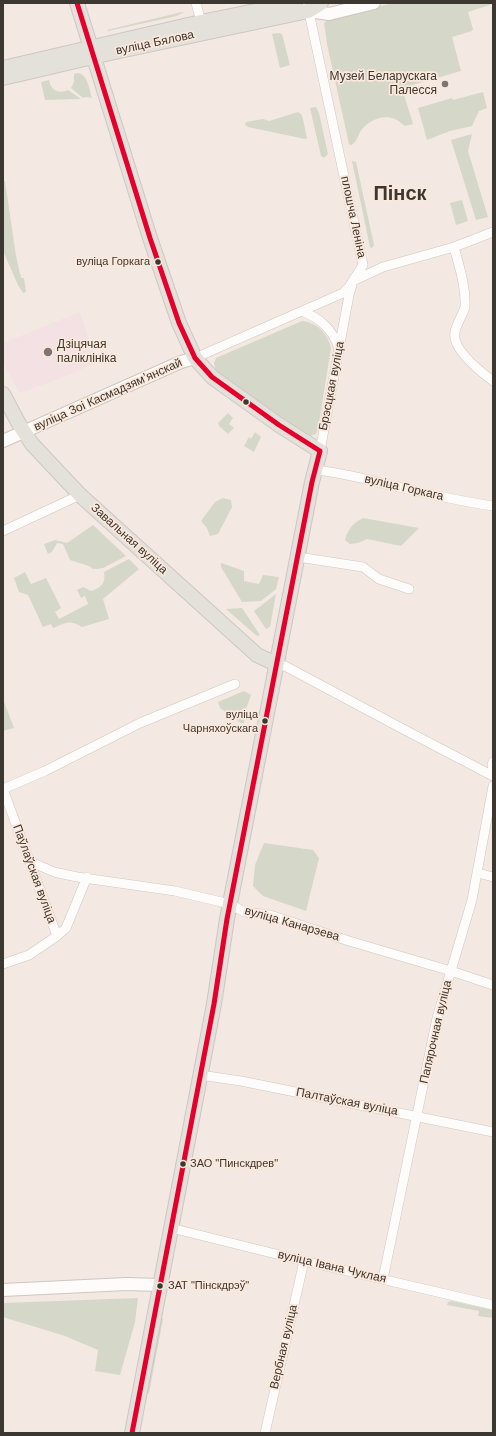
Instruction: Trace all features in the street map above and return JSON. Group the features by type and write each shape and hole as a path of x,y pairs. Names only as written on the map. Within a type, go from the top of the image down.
{"main road":[{"path":"77,3 150,238 179,323 195,358 212,377 279,425 320,451"},
{"name":"вуліца Бялова","path":"3,68 92,52 202,27 295,3"},
{"name":"вуліца Бялова","path":"202,27 308,7 321,3"},
{"name":"вуліца Бялова","path":"3,78 92,52"},
{"name":"Завальная вуліца","path":"3,394 32,444 80,494 257,655 276,664"},
{"name":"Брэсцкая вуліца","path":"132,1433 159,1285 214,1004 230,904 314,470 320,451"}],"street":[{"path":"196,3 202,27"},
{"name":"вуліца Бялова","path":"308,7 329,14 374,3"},
{"name":"плошча Леніна","path":"308,7 363,265 352,282"},
{"name":"плошча Леніна","path":"352,282 383,267 454,247 493,232"},
{"path":"454,247 463,282 465,309 458,320 454,334 458,348 476,368 493,381"},
{"name":"вуліца Зоі Касмадзямʼянскай","path":"3,441 181,362 195,358 343,293 352,282"},
{"name":"Брэсцкая вуліца","path":"320,451 352,282"},
{"path":"302,311 323,323 335,338 339,349"},
{"name":"вуліца Горкага","path":"314,470 356,477 457,501 493,506"},
{"path":"3,531 80,494"},
{"path":"298,557 363,567 379,579 409,589"},
{"path":"276,664 285,666 493,776"},
{"path":"3,789 45,771 140,723 235,684"},
{"path":"493,762 493,770"},
{"name":"Папярочная вуліца","path":"383,1279 437,1018 472,900 493,786"},
{"name":"Паўлаўская вуліца","path":"3,789 57,936"},
{"name":"вуліца Канарэева","path":"29,861 54,872 77,877 88,877 175,891 230,904 244,912 270,915 493,985"},
{"path":"478,873 493,877"},
{"path":"3,964 29,955 66,928 88,877"},
{"name":"Палтаўская вуліца","path":"200,1075 241,1081 493,1132"},
{"name":"вуліца Івана Чуклая","path":"171,1228 493,1305"},
{"name":"Вербная вуліца","path":"265,1433 304,1261"},
{"path":"3,1290 126,1284 159,1285"}],"shaded area":[{"path":"393,3 493,4 468,12 473,29 472,31 452,37 461,71 402,88 413,124 405,126 396,120 386,117 378,119 369,123 363,128 355,142 351,145 349,144 327,44 324,23 329,19"},
{"path":"184,12 177,16 107,30"},
{"path":"272,34 282,34 290,65 280,68"},
{"path":"78,73 86,79 92,98 83,98 71,88 74,82 74,74"},
{"path":"49,80 50,84 56,91 62,92 68,90 81,99 45,100 41,82"},
{"path":"483,92 487,108 479,111 472,126 450,131 427,140 418,108 452,98 453,100"},
{"path":"316,107 319,113 328,154 324,158 321,156 310,108"},
{"path":"298,112 302,115 307,138 305,139 248,127 245,125 246,122 263,119 269,121"},
{"path":"472,134 468,151 488,217 476,220 451,140"},
{"path":"352,161 356,162 374,245 372,248 370,247"},
{"path":"3,181 5,181 16,256 21,278 24,278 26,292 23,293 3,251"},
{"path":"462,200 468,221 456,225 450,203"},
{"name":"Дзіцячая паліклініка","path":"80,312 96,362 69,375 20,393 3,363 3,343"},
{"path":"302,321 317,326 324,333 331,348 318,429 316,434 310,436 276,415 220,375 215,368 214,363 216,358"},
{"path":"228,413 233,418 229,424 234,428 228,434 219,426 218,423"},
{"path":"255,432 261,437 254,452 244,446 249,437 251,439"},
{"path":"223,498 231,500 232,507 218,534 210,536 207,528 201,521 215,502"},
{"path":"363,518 419,528 401,546 367,539 358,543 350,544 345,540 351,527"},
{"path":"93,525 126,556 103,568 93,569 89,566 70,560 63,544 57,543 52,552 48,554 44,544 55,540 67,543"},
{"path":"129,559 139,569 103,599 109,619 82,627 71,622 64,623 53,628 51,624 43,627 28,595 19,592 14,578 25,572 31,584 46,578 61,608 55,612 59,619 88,604 85,596 81,598 77,590 83,587 91,591 98,588 103,582 104,572"},
{"path":"221,563 244,571 244,581 259,584 263,575 279,577 276,589 261,601 242,602 221,567"},
{"path":"276,594 270,627 266,629 254,611"},
{"path":"242,608 260,635 257,636 226,609"},
{"path":"244,691 251,695 246,709 244,723 241,723 220,708 218,702"},
{"path":"3,699 14,728 3,731"},
{"path":"264,843 313,850 319,858 306,911 263,896 253,886 255,865"},
{"path":"138,1298 135,1322 120,1375 95,1371 98,1350 65,1336 3,1317 3,1303"},
{"path":"451,1301 493,1310 493,1318 478,1316 479,1311 447,1305 448,1302"},
{"path":"161,1318 163,1319 149,1393 147,1394"}],"transit line":[{"path":"77,3 150,238 179,323 195,358 212,377 279,425 320,451 312,482 227,919 214,1004 132,1433"}],"place":[{"name":"Музей Беларускага Палесся","path":"445,84"},
{"name":"вуліца Горкага","path":"158,262"},
{"name":"Дзіцячая паліклініка","path":"48,352"},
{"name":"вуліца Чарняхоўскага","path":"265,721"},
{"name":"ЗАО \"Пинскдрев\"","path":"183,1164"},
{"name":"ЗАТ \"Пінскдрэў\"","path":"160,1286"}],"district":[{"name":"Пінск","path":"400,194"}]}
